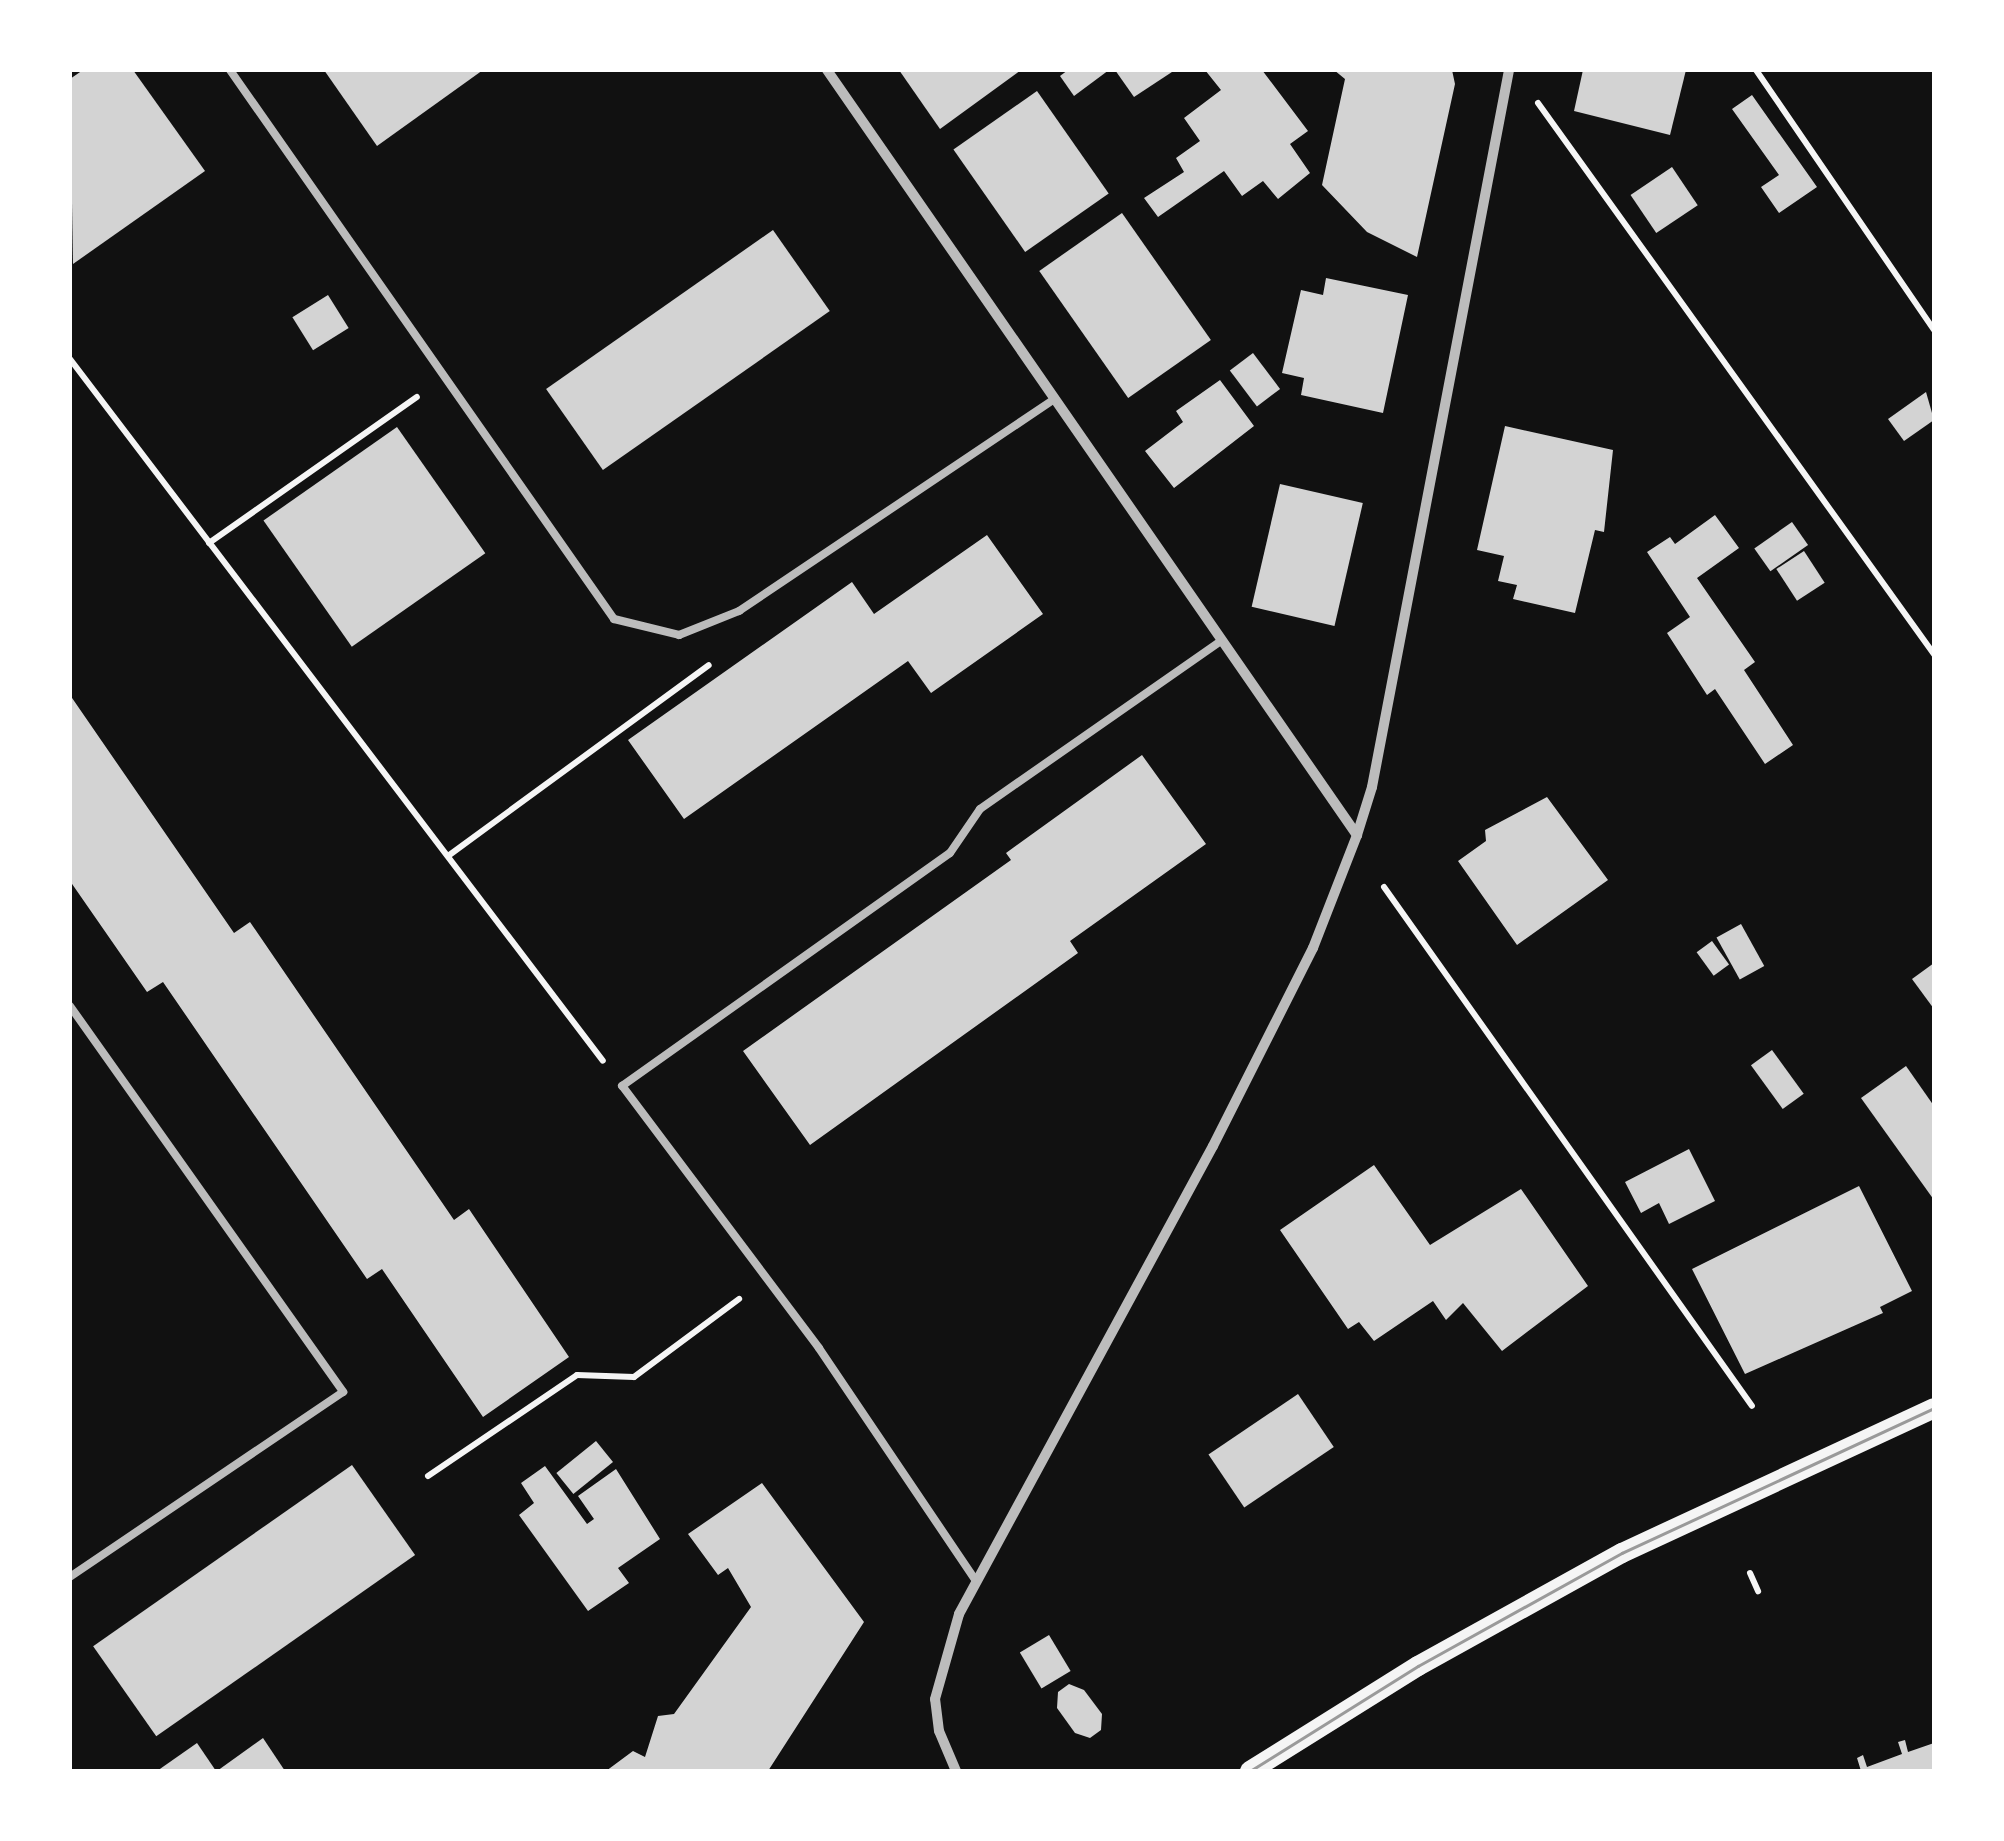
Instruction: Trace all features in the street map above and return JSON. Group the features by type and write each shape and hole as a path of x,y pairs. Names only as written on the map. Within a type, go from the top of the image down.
{"main road":[{"path":"1250,1771 1418,1666 1622,1553 1934,1408"}],"street":[{"path":"827,70 1357,835"},
{"path":"956,1771 939,1732 936,1699 941,1662 976,1581 1213,1146 1312,948 1357,835 1372,787 1508,71"}],"lane":[{"path":"230,70 614,618 678,636 739,611 1055,400"},
{"path":"976,1581 768,1277 622,1086 950,853 980,809 1222,640"},
{"path":"70,1006 343,1392 70,1577"}],"path":[{"path":"1756,70 1934,330"},
{"path":"1508,71 1560,124 1934,654"},
{"path":"70,359 622,1086"},
{"path":"210,543 446,378"},
{"path":"1384,887 1752,1406"},
{"path":"428,1476 578,1375 634,1378 768,1277"},
{"path":"1750,1573 1758,1591"}],"building":[{"path":"83,70 133,70 205,171 73,264 70,79"},
{"path":"324,70 483,70 377,146"},
{"path":"899,70 1021,70 940,129"},
{"path":"1068,70 1109,70 1074,96 1060,76"},
{"path":"1115,70 1175,70 1134,97"},
{"path":"1205,70 1262,70 1308,131 1290,144 1310,173 1278,199 1263,181 1242,196 1224,171 1158,217 1144,198 1184,172 1176,158 1200,141 1184,118 1221,90"},
{"path":"1334,70 1452,70 1455,84 1417,257 1367,232 1322,185 1345,79"},
{"path":"1583,70 1686,70 1670,135 1574,111"},
{"path":"1037,91 1109,193 1025,252 953,150"},
{"path":"1752,95 1817,187 1779,213 1761,187 1779,175 1732,109"},
{"path":"1672,167 1698,205 1656,233 1631,195"},
{"path":"1122,213 1211,340 1128,398 1039,271"},
{"path":"773,230 830,311 603,470 546,389"},
{"path":"1326,278 1408,295 1383,413 1301,395 1304,378 1282,373 1301,290 1323,295"},
{"path":"328,295 349,328 313,350 292,317"},
{"path":"1253,353 1280,389 1257,406 1230,370"},
{"path":"1220,380 1254,426 1174,488 1145,451 1183,422 1176,411"},
{"path":"1926,392 1934,420 1904,441 1888,419"},
{"path":"1505,426 1613,450 1604,532 1595,530 1575,613 1513,599 1517,585 1498,581 1504,556 1477,550"},
{"path":"397,427 485,553 352,647 263,520"},
{"path":"1280,484 1363,503 1334,626 1252,607"},
{"path":"1715,515 1739,548 1697,578 1755,662 1744,670 1793,745 1765,764 1715,689 1707,695 1667,633 1690,617 1647,552 1670,537 1675,544"},
{"path":"1792,522 1808,545 1770,571 1754,548"},
{"path":"987,535 1043,614 931,693 908,661 684,819 628,740 852,582 874,614"},
{"path":"1804,551 1825,583 1797,601 1776,569"},
{"path":"70,695 234,933 250,922 454,1220 469,1209 569,1357 483,1417 382,1269 367,1279 163,982 147,992 70,881"},
{"path":"1142,755 1206,844 1070,941 1078,953 810,1145 743,1051 1011,860 1006,853"},
{"path":"1547,797 1608,880 1517,945 1458,861 1486,841 1485,830"},
{"path":"1741,924 1764,966 1740,980 1717,938"},
{"path":"1712,941 1729,964 1714,976 1697,952"},
{"path":"1934,963 1934,1009 1912,979"},
{"path":"1772,1050 1804,1094 1783,1109 1751,1065"},
{"path":"1906,1066 1934,1106 1934,1200 1861,1098"},
{"path":"1689,1149 1715,1201 1669,1224 1659,1203 1641,1213 1625,1182"},
{"path":"1374,1165 1430,1245 1521,1189 1588,1286 1502,1351 1463,1303 1446,1320 1433,1301 1374,1341 1359,1322 1348,1329 1280,1230"},
{"path":"1859,1186 1912,1291 1880,1307 1883,1313 1745,1374 1692,1269"},
{"path":"1298,1394 1334,1447 1244,1507 1208,1454"},
{"path":"596,1441 613,1462 573,1494 556,1473"},
{"path":"352,1465 415,1555 156,1736 93,1646"},
{"path":"545,1466 587,1524 594,1519 578,1496 616,1469 660,1539 618,1568 629,1583 588,1611 519,1515 534,1503 521,1483"},
{"path":"762,1483 864,1622 768,1771 606,1771 633,1751 645,1757 658,1716 674,1714 751,1607 728,1568 718,1575 688,1534"},
{"path":"1049,1635 1071,1671 1041,1689 1020,1653"},
{"path":"1069,1684 1084,1690 1102,1714 1101,1730 1090,1738 1075,1733 1057,1708 1058,1692"},
{"path":"263,1738 285,1771 217,1771"},
{"path":"1905,1740 1908,1752 1934,1743 1934,1771 1861,1771 1857,1758 1863,1755 1867,1767 1902,1754 1898,1742"},
{"path":"197,1743 216,1771 157,1771"}],"tram line":[{"path":"1250,1771 1418,1666 1622,1553 1934,1408"}]}
